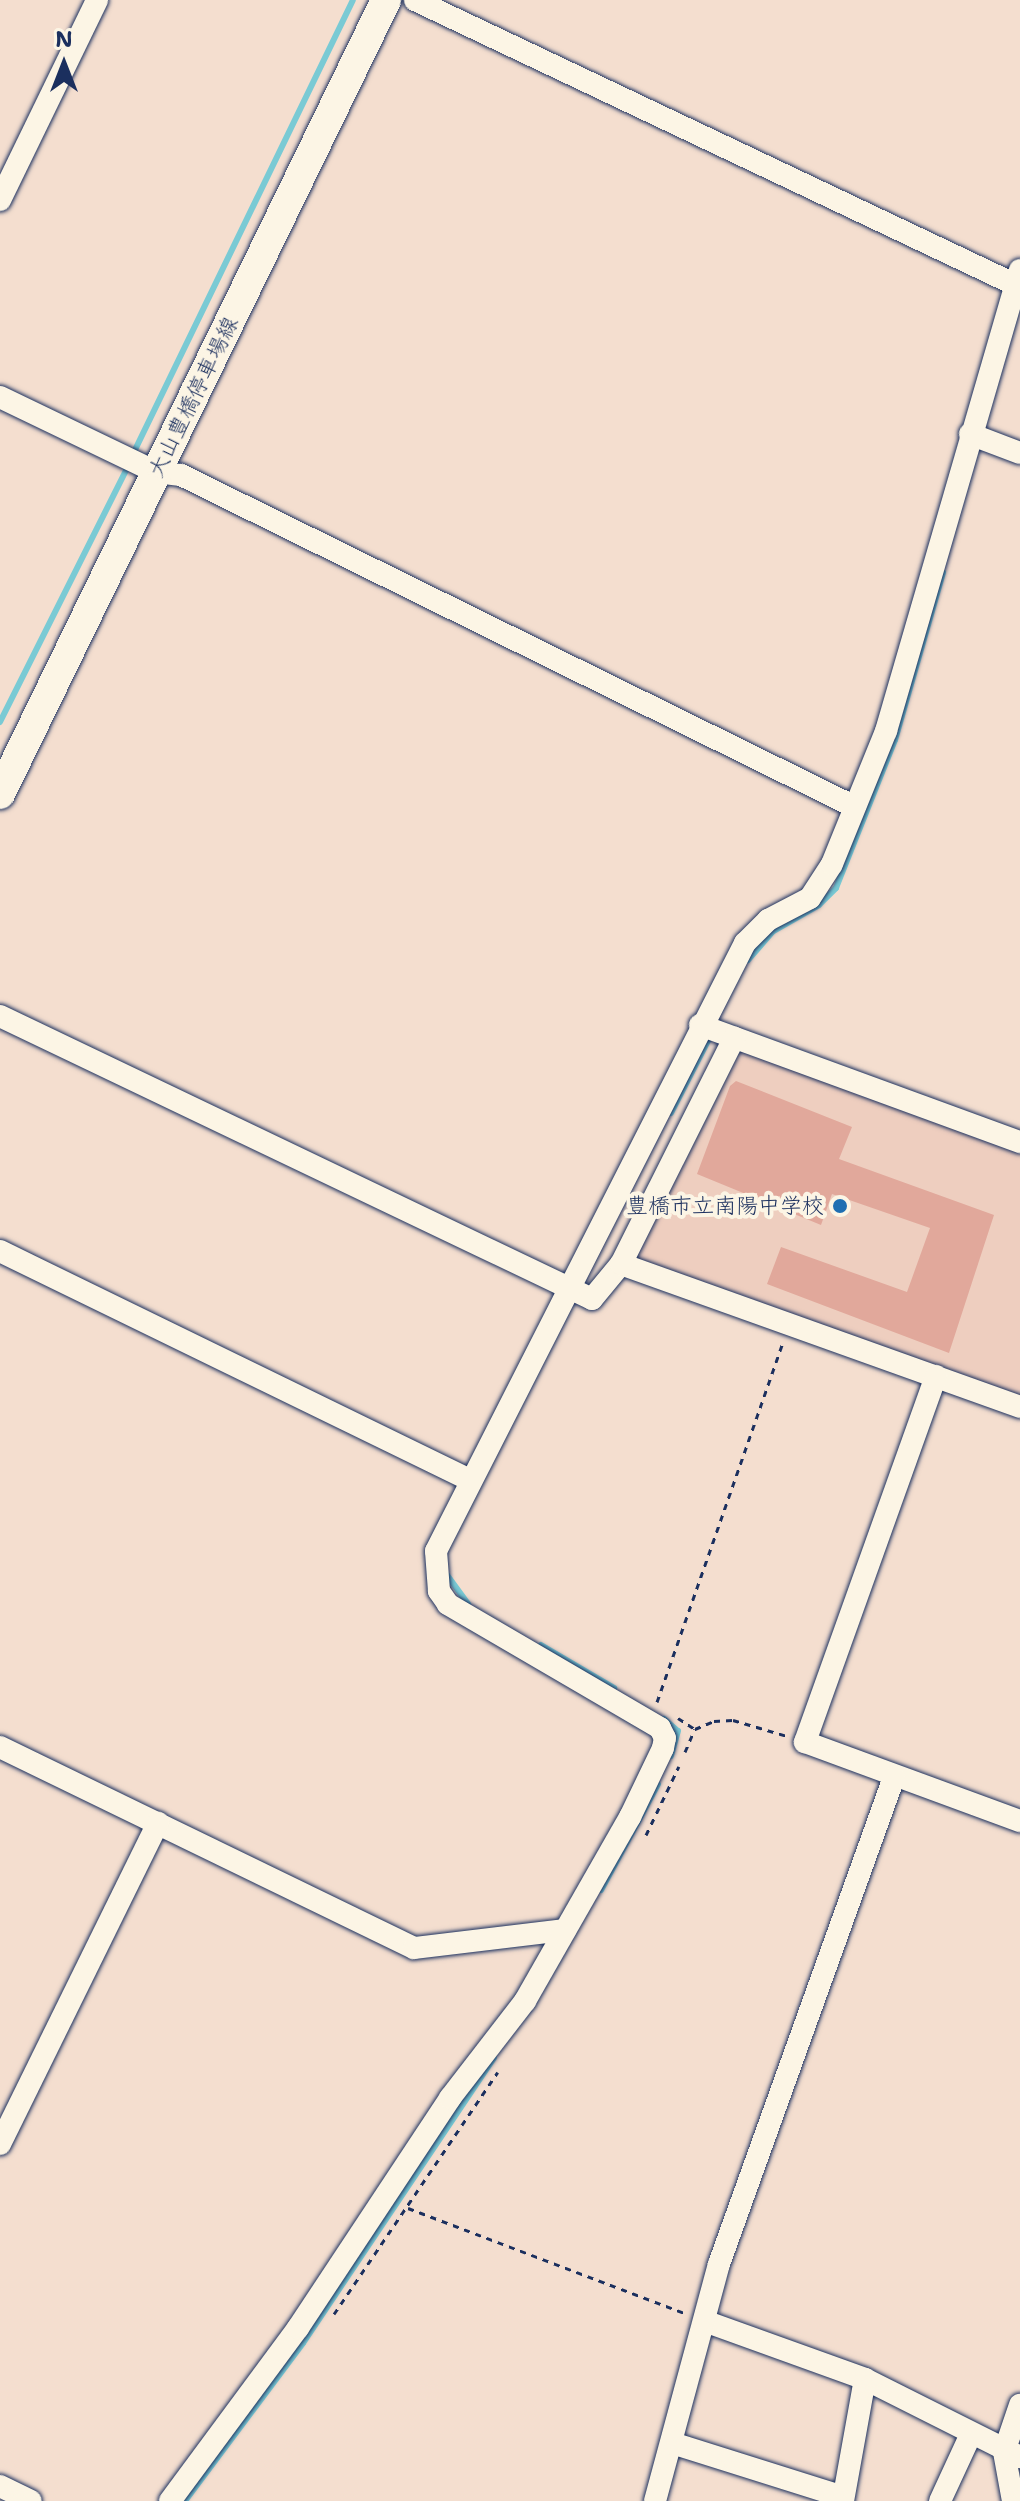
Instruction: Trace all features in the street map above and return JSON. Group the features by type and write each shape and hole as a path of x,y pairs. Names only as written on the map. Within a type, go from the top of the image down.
{"main road":[{"name":"大山豊橋停車場線","path":"0,794 136,463 386,0"}],"street":[{"path":"0,200 97,0"},
{"path":"170,2501 298,2328 450,2098 525,2001 630,1817 665,1738 660,1728 448,1604 439,1591 436,1551 700,1025 754,932 821,886 886,731 978,438 1018,277 415,0"},
{"path":"0,397 136,463 181,475 855,807"},
{"path":"978,438 1020,453"},
{"path":"0,1016 592,1299 621,1264 728,1035"},
{"path":"700,1025 1020,1142"},
{"path":"0,1251 470,1480"},
{"path":"621,1264 1020,1407"},
{"path":"936,1376 805,1742 1020,1821"},
{"path":"0,1747 414,1948 565,1930"},
{"path":"655,2501 707,2322 719,2264 894,1777"},
{"path":"0,2144 158,1823"},
{"path":"707,2322 865,2379 1012,2454"},
{"path":"672,2443 843,2499 865,2379"},
{"path":"1013,2501 1012,2454 1020,2405"},
{"path":"940,2501 971,2434"},
{"path":"0,2486 31,2501"}],"path":[{"path":"659,1705 657,1693 790,1324"},
{"path":"671,1713 695,1729"},
{"path":"408,2208 707,2322"}],"shaded area":[{"name":"豊橋市立南陽中学校","path":"739,1050 1020,1154 1020,1398 634,1258"}],"building":[{"path":"736,1081 852,1127 839,1159 994,1215 949,1353 767,1284 781,1247 907,1292 930,1228 832,1194 821,1225 697,1174 730,1086"}],"waterway":[{"path":"133,454 353,0"},
{"path":"0,722 129,464"},
{"path":"748,960 772,932 819,905 836,888 895,740 943,573"},
{"path":"671,1113 711,1035"},
{"path":"447,1575 468,1604"},
{"path":"541,1645 614,1688"},
{"path":"664,1719 678,1731 671,1756"},
{"path":"601,1890 658,1784"},
{"path":"185,2501 303,2343 494,2058"}],"place":[{"name":"豊橋市立南陽中学校","path":"840,1206"}]}
